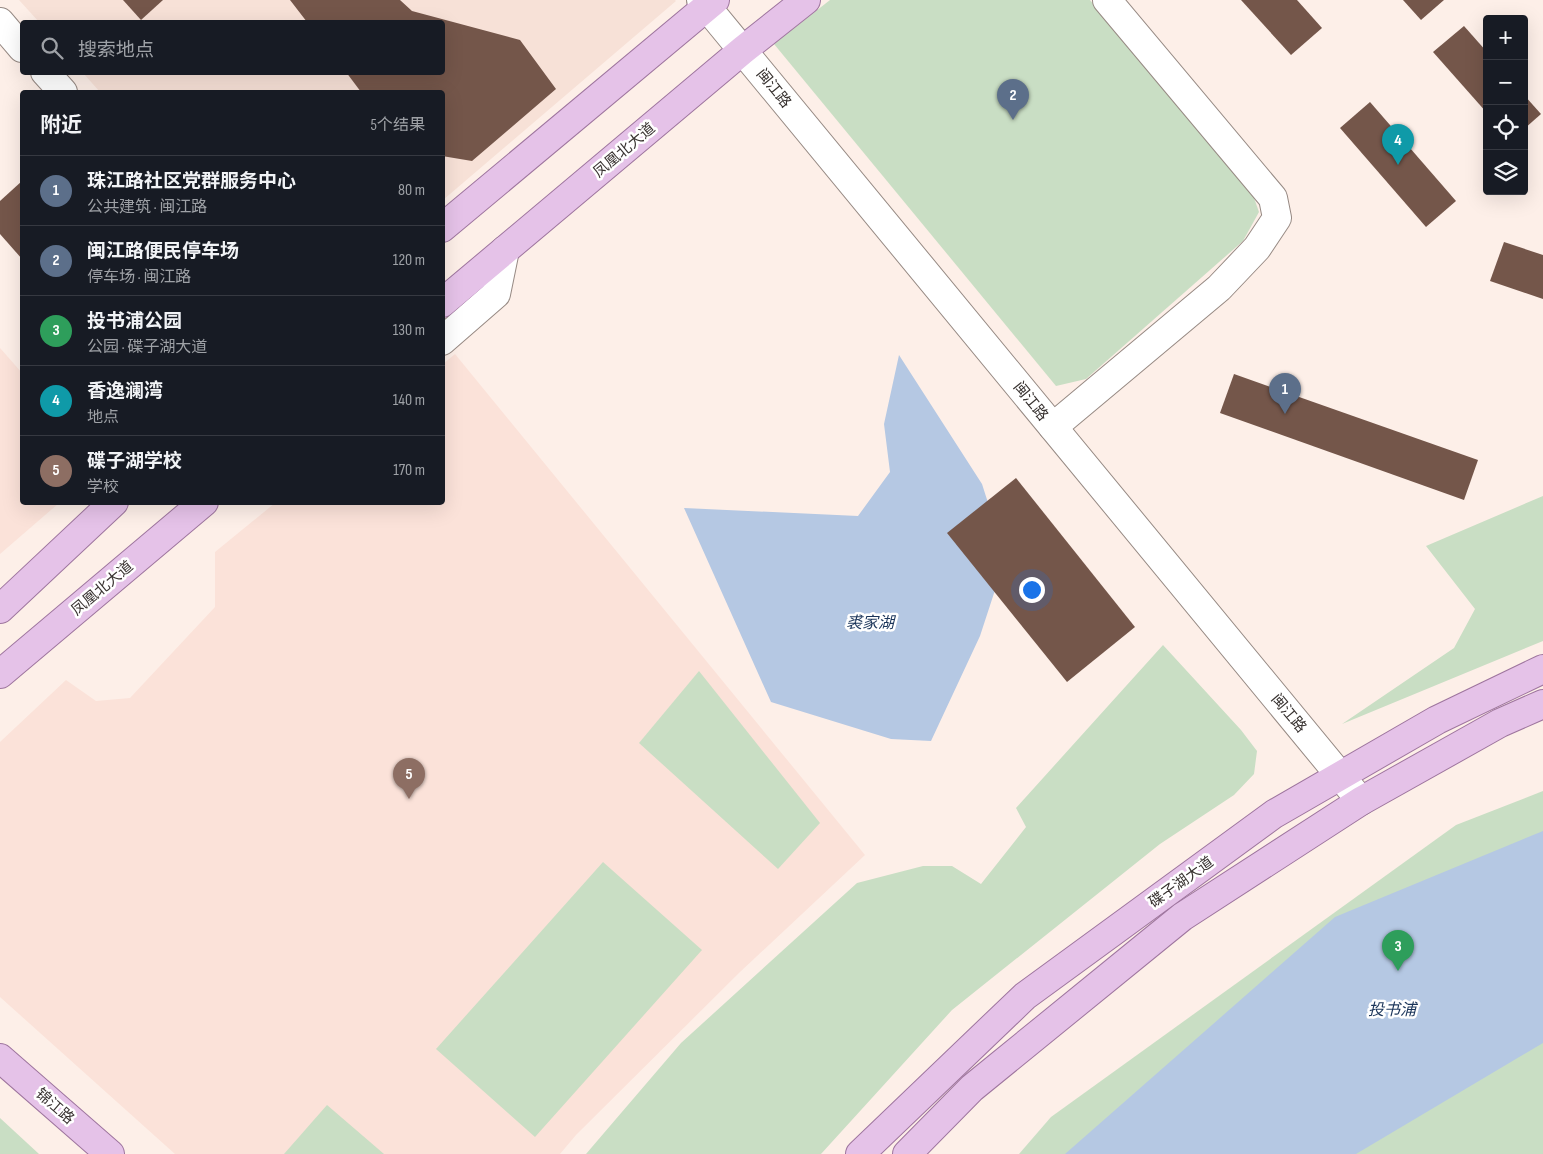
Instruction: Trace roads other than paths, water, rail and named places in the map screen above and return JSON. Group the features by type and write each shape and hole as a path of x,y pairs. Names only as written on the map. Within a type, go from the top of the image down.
{"main road":[{"name":"凤凰北大道","path":"445,300 743,50 806,0"},
{"path":"445,225 708,2"},
{"path":"0,609 111,505"},
{"name":"凤凰北大道","path":"0,674 200,505"},
{"name":"碟子湖大道","path":"860,1154 1024,996 1274,814 1436,720 1543,669"},
{"name":"碟子湖大道","path":"907,1154 972,1088 1182,917 1362,801 1500,723 1543,704"},
{"name":"锦江路","path":"0,1058 110,1154"}],"street":[{"path":"1053,427 1219,288 1257,248 1277,218 1273,198 1107,0"},
{"name":"闽江路","path":"708,2 743,50 1362,801"},
{"path":"0,22 20,46"},
{"path":"48,75 61,90"},
{"path":"445,338 496,294 505,250"}],"water":[{"name":"裘家湖","path":"899,355 982,484 999,537 997,584 980,636 931,741 891,739 771,702 684,508 858,516 890,472 884,424"},
{"name":"投书浦","path":"1543,831 1543,1043 1356,1154 1065,1154 1335,917"}],"place":[{"name":"闽江路便民停车场","path":"1013,120"},
{"name":"香逸澜湾","path":"1398,165"},
{"name":"珠江路社区党群服务中心","path":"1285,414"},
{"name":"碟子湖学校","path":"409,799"},
{"name":"投书浦公园","path":"1398,971"}]}
